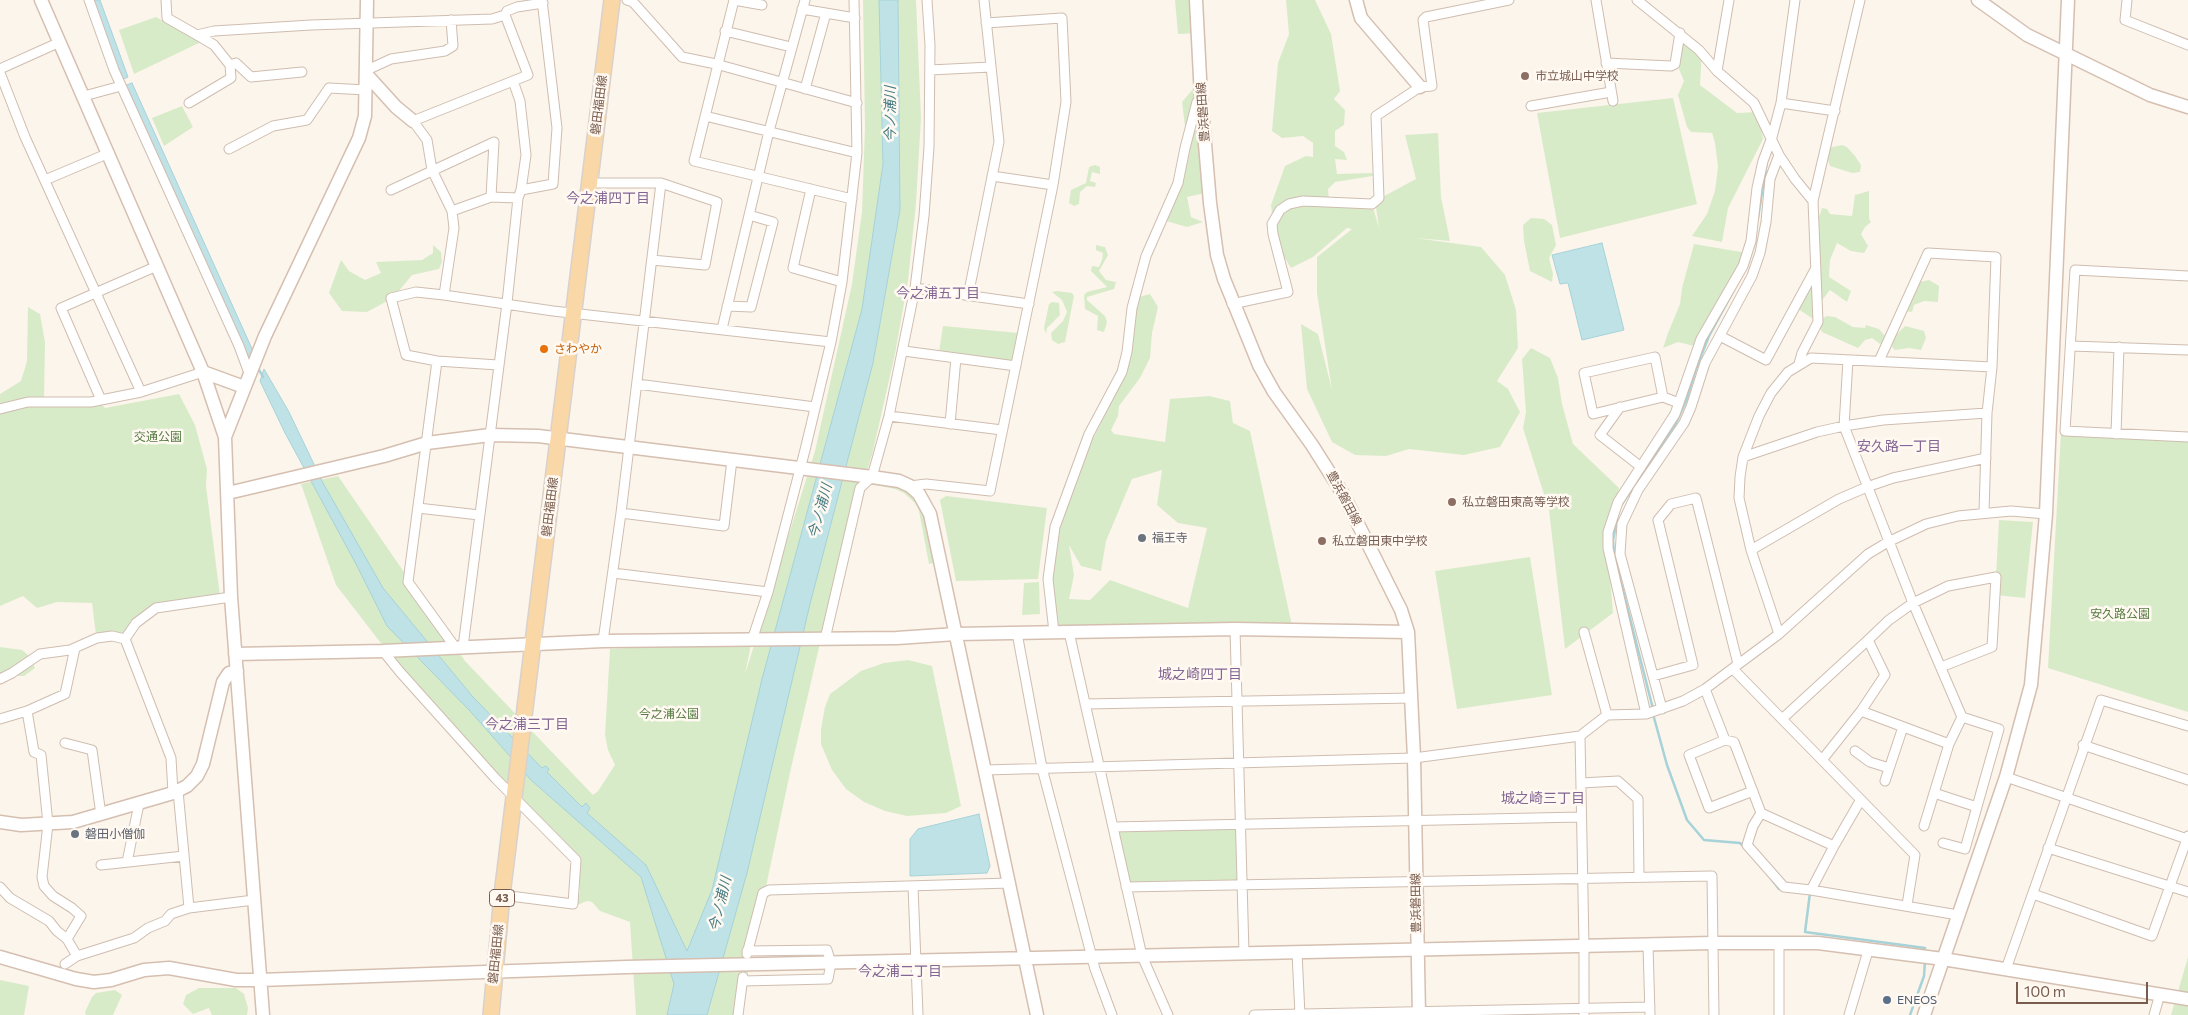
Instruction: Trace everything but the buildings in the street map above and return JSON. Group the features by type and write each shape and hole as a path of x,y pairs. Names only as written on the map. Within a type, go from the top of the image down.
{"main road":[{"name":"磐田福田線","path":"491,1015 502,895 612,0"}],"street":[{"path":"41,0 109,153 202,372 225,437 231,597 263,1015"},
{"path":"89,0 121,86 250,372"},
{"path":"166,0 167,18 214,45 230,65 231,78 189,103"},
{"path":"225,437 258,354 359,138 365,116 367,0"},
{"path":"627,0 633,2 682,57 716,64 857,103"},
{"path":"762,5 734,0 716,64 694,161 852,199"},
{"path":"756,640 803,468 815,407 831,342 842,282 857,154 854,0"},
{"path":"820,639 860,488 868,477 889,416 904,351 915,288 924,216 929,147 930,70 928,0"},
{"path":"968,296 998,142 984,0"},
{"name":"豊浜磐田線","path":"1196,0 1201,97 1212,228 1217,255 1232,304 1259,365 1273,391 1312,445 1343,494 1401,610 1408,632 1414,758 1419,1013"},
{"path":"1356,0 1361,18 1420,87"},
{"path":"1232,304 1288,292 1272,224 1280,210 1289,204 1303,201 1372,204 1379,198 1376,116 1420,87 1432,86 1423,20 1426,17 1512,0"},
{"path":"1531,106 1612,96 1596,0"},
{"path":"1637,0 1680,33 1699,50 1717,71 1754,103 1779,155 1813,201"},
{"path":"1717,71 1729,0"},
{"path":"1646,714 1608,548 1612,517 1618,502 1675,414 1701,339 1743,266 1750,241 1757,188 1763,161 1772,137 1781,102 1795,0"},
{"path":"1799,364 1802,353 1818,322 1813,201 1860,0"},
{"path":"1978,0 1993,6 2027,35 2150,94 2188,107"},
{"path":"1924,1015 2006,777 2031,685 2046,514 2068,0"},
{"path":"2127,0 2125,20 2188,45"},
{"path":"197,35 214,31 367,23 492,20 505,16 507,11 517,7 543,2 557,128 553,184 519,194 491,197 452,210"},
{"path":"722,329 769,131 804,4 826,13 855,18"},
{"path":"804,89 826,13"},
{"path":"413,121 528,75 505,16"},
{"path":"910,486 926,484 990,491 1053,185 1066,102 1062,18 986,23"},
{"path":"367,72 392,59 446,52 453,46 451,20"},
{"path":"725,31 791,47"},
{"path":"1606,63 1671,66 1675,64 1680,33"},
{"path":"0,69 60,42"},
{"path":"230,65 236,64 251,77 302,72"},
{"path":"930,70 991,67"},
{"path":"367,72 396,107 413,121 427,140 432,170 452,210 454,228 444,295"},
{"path":"0,73 25,137 141,392"},
{"path":"454,647 479,515 507,303 519,194 526,154 520,101 513,81"},
{"path":"84,96 121,86"},
{"path":"229,149 273,126 307,120 329,88 366,90"},
{"path":"1054,632 1048,579 1055,527 1089,434 1122,372 1127,352 1132,308 1146,256 1178,183 1197,102 1201,97"},
{"path":"1781,102 1835,111"},
{"path":"704,116 857,154"},
{"path":"391,190 494,142 491,197"},
{"path":"45,180 109,153"},
{"path":"1662,709 1620,554 1622,524 1638,490 1684,422 1691,407 1705,363 1752,276 1760,253 1766,222 1770,179 1779,155"},
{"path":"992,176 1053,185"},
{"path":"590,184 662,183 717,202 705,265 652,260"},
{"path":"603,642 662,183"},
{"path":"811,189 793,268 842,282"},
{"path":"727,306 751,307 773,222 750,215"},
{"path":"1879,360 1928,253 1996,257 1992,367 1987,413 1984,512"},
{"path":"101,400 61,308 157,266"},
{"path":"1720,336 1766,360 1817,266"},
{"path":"2188,276 2074,270 2065,431 2188,437"},
{"path":"915,288 1029,304"},
{"path":"498,365 437,361 406,355 391,298 416,292 831,342"},
{"path":"1726,297 1737,304"},
{"path":"2070,346 2188,350"},
{"path":"2116,434 2119,347"},
{"path":"904,351 1016,366"},
{"path":"1663,397 1655,357 1584,373 1593,414 1663,397 1679,402"},
{"path":"950,424 956,358"},
{"path":"1779,634 1751,550 1739,498 1743,457 1759,416 1771,393 1788,372 1811,358 1992,367"},
{"path":"1848,360 1844,426 1888,542 1962,717 1999,729 1965,849 1943,843"},
{"path":"437,361 408,582 454,647"},
{"path":"0,409 28,402 91,402 141,392 202,372 244,386"},
{"path":"636,384 815,407"},
{"path":"1620,407 1600,435 1641,467"},
{"path":"1743,457 1817,432 1844,426 1883,420 1987,413"},
{"path":"889,416 1002,430"},
{"path":"228,493 331,467 384,456 427,443 490,435 538,436 803,468 899,481 910,486 923,499 930,514 1037,1015"},
{"path":"1751,550 1839,498 1867,487 1893,478 1986,458"},
{"path":"621,513 724,526 732,460"},
{"path":"1630,484 1638,490"},
{"path":"1653,676 1693,665 1658,520 1671,504 1696,498 1736,666 1860,801 1915,855 1907,906"},
{"path":"418,508 479,515"},
{"path":"985,770 1414,758 1580,736 1607,716 1646,714 1683,701 1705,689 1779,634 1868,554 1888,542 1926,524 1958,516 1984,512 2011,511 2046,514"},
{"path":"613,573 768,592"},
{"path":"1782,718 1889,620 1913,603 1948,586 1996,576 1992,647 1941,668"},
{"path":"125,639 136,623 156,608 231,597"},
{"path":"235,654 384,651 603,642 897,638 956,634 1054,632 1236,629 1408,632"},
{"path":"1236,629 1244,953"},
{"path":"1069,632 1142,956 1168,1015"},
{"path":"1584,632 1607,716"},
{"path":"1017,633 1042,768 1092,956 1112,1015"},
{"path":"0,679 40,654 75,648 97,638 112,636 125,639"},
{"path":"125,639 171,758 184,856 188,908"},
{"path":"1822,760 1861,711 1884,675 1868,640"},
{"path":"0,719 27,711 65,694 75,648"},
{"path":"384,651 413,686 514,797 576,860 573,904 502,895"},
{"path":"0,822 21,825 73,822 139,804 176,792 187,786 197,776 203,764 223,682 229,673 237,671"},
{"path":"1705,689 1725,740"},
{"path":"1085,704 1412,698"},
{"path":"2006,969 2083,745 2101,700 2188,726"},
{"path":"27,711 34,752 42,755 48,824 42,877 44,886 53,896 81,916 67,939"},
{"path":"1861,711 1948,744"},
{"path":"1924,826 1948,744 1962,717"},
{"path":"1885,780 1903,727"},
{"path":"1580,736 1584,946 1583,1012"},
{"path":"1753,791 1709,808 1689,755 1725,740 1734,742 1762,813 1834,846"},
{"path":"65,744 92,750 101,815"},
{"path":"2083,745 2188,780"},
{"path":"1855,751 1870,762 1889,768"},
{"path":"2006,777 2187,837 2152,936 2033,894"},
{"path":"1581,783 1618,781 1638,799 1639,877"},
{"path":"1934,793 1977,807"},
{"path":"1811,890 1860,801"},
{"path":"127,862 139,804"},
{"path":"1762,813 1753,826 1747,845 1784,887 1958,915"},
{"path":"1113,827 1581,817"},
{"path":"2048,848 2188,892"},
{"path":"101,865 184,856"},
{"path":"1126,887 1712,876 1714,1015"},
{"path":"831,963 827,950 747,953 762,893 769,890 1010,883"},
{"path":"914,886 918,1015"},
{"path":"0,887 10,898 49,921 56,931 67,939 77,956"},
{"path":"65,964 77,956 134,938 148,928 165,921 172,914 188,908 254,900"},
{"path":"1779,942 1779,1015"},
{"path":"0,957 76,979 94,982 111,980 144,970 169,968 236,980 626,967 741,975 831,963 1779,942 1818,943 1943,959 2184,999"},
{"path":"1254,1015 1650,1011 1648,945"},
{"path":"1849,1015 1868,950"},
{"path":"1297,952 1300,1014"},
{"path":"738,1015 741,975"},
{"path":"2154,1015 2160,994"}],"green space":[{"name":"今之浦公園","path":"863,0 916,0 921,118 916,203 908,281 895,354 873,451 831,596 791,768 739,1015 636,1015 630,922 600,911 592,902 587,901 577,905 580,891 578,865 451,734 336,585 301,484 338,476 465,661 593,795 598,791 615,765 608,750 605,735 610,649 752,640 745,674 815,451 852,284 862,212 865,127"},
{"path":"1175,0 1196,0 1198,33 1178,34"},
{"path":"1286,0 1315,0 1331,34 1340,91 1334,99 1345,110 1344,125 1335,131 1335,146 1344,152 1347,160 1335,159 1337,174 1371,173 1379,175 1335,182 1328,189 1329,200 1372,204 1379,228 1375,201 1416,179 1405,135 1438,133 1441,197 1450,241 1415,238 1481,247 1505,275 1516,310 1518,348 1497,381 1508,389 1520,412 1500,447 1464,455 1409,449 1386,456 1355,455 1332,442 1307,389 1301,324 1318,334 1332,390 1317,293 1317,257 1352,229 1347,228 1313,257 1291,268 1275,242 1271,205 1285,166 1306,156 1313,157 1313,143 1303,136 1282,138 1272,131 1278,63 1289,34"},
{"path":"156,17 201,42 134,74 119,30"},
{"path":"1680,33 1702,52 1700,85 1737,113 1758,112 1763,139 1728,208 1722,242 1692,236 1707,214 1715,191 1718,167 1712,133 1691,132 1687,127 1678,95 1684,81 1678,67"},
{"path":"1193,89 1201,89 1205,193 1187,197 1191,217 1203,222 1187,227 1166,221 1188,151 1182,102"},
{"path":"1673,98 1697,204 1560,238 1537,113"},
{"path":"182,106 193,127 164,146 152,118"},
{"path":"1842,145 1847,147 1861,165 1860,172 1852,173 1830,166 1827,157 1828,148"},
{"path":"1095,165 1100,167 1100,174 1092,172 1090,181 1096,183 1095,187 1087,186 1080,192 1079,204 1074,206 1069,203 1071,190 1086,183 1089,167"},
{"path":"1869,191 1869,219 1871,222 1861,234 1868,246 1864,253 1851,251 1837,243 1830,260 1829,277 1851,291 1847,302 1830,290 1820,303 1818,321 1827,316 1835,317 1853,327 1865,328 1866,325 1879,329 1885,336 1884,341 1880,344 1872,338 1865,340 1858,348 1822,332 1818,322 1795,307 1817,265 1817,223 1822,208 1827,209 1830,214 1852,216 1855,195"},
{"path":"1531,218 1544,219 1552,225 1556,245 1549,258 1553,274 1552,282 1530,271 1523,225"},
{"path":"1694,244 1747,253 1735,279 1716,303 1704,324 1698,347 1678,342 1663,348 1680,304 1682,288"},
{"path":"433,245 441,252 442,262 439,269 412,275 393,298 367,312 342,311 329,293 341,260 349,271 365,280 381,273 376,262 422,260 433,253"},
{"path":"1096,245 1105,247 1108,255 1099,271 1106,280 1116,282 1114,289 1087,297 1087,300 1105,316 1107,322 1104,332 1097,330 1098,316 1085,309 1084,295 1087,292 1107,287 1091,271 1092,266 1099,267 1102,260 1103,253 1096,250"},
{"path":"1929,280 1939,286 1938,302 1924,301 1914,305 1912,312 1905,311 1920,282"},
{"path":"1052,292 1072,293 1074,296 1065,342 1058,344 1052,340 1051,333 1063,321 1067,312 1062,300"},
{"path":"1150,294 1158,307 1152,333 1150,358 1140,378 1119,406 1118,416 1111,430 1114,434 1165,442 1170,399 1209,396 1230,401 1233,423 1250,431 1292,626 1062,627 1052,622 1048,573 1055,530 1071,483 1119,387 1135,298","holes":["1162,470 1157,505 1178,523 1207,528 1188,608 1110,580 1090,600 1069,599 1074,575 1069,545 1081,566 1101,571 1106,541 1132,479"]},
{"path":"1052,302 1059,303 1060,315 1047,328 1046,334 1044,328 1049,304"},
{"name":"交通公園","path":"28,307 40,314 45,342 44,400 98,401 105,408 179,394 195,425 207,469 206,486 220,596 154,605 125,639 112,636 97,643 92,603 57,602 37,608 23,596 0,606 0,394 21,381 27,361"},
{"path":"943,326 1019,333 1013,364 939,352"},
{"path":"1905,326 1924,331 1926,338 1921,350 1909,348 1895,350 1892,347 1893,338"},
{"path":"1531,348 1550,358 1558,378 1562,404 1573,444 1619,488 1608,552 1613,613 1565,649 1549,510 1523,428 1526,412 1522,359"},
{"name":"安久路公園","path":"2061,432 2188,438 2188,712 2048,668"},
{"path":"872,480 894,484 915,496 922,505 935,563 929,564 919,511 915,503 904,493 895,489 870,484"},
{"path":"946,496 1047,508 1038,579 956,581 940,500"},
{"path":"1999,520 2033,522 2025,598 1995,595"},
{"path":"1530,557 1552,695 1457,709 1435,571"},
{"path":"1039,582 1040,614 1022,615 1024,583"},
{"path":"0,647 22,650 28,655 35,668 24,676 0,676"},
{"path":"908,660 932,666 961,806 946,813 907,816 885,811 864,802 846,789 832,770 821,744 821,729 825,707 830,694 861,671 884,663"},
{"path":"1240,824 1241,882 1126,887 1113,827"},
{"path":"2188,957 2188,1015 2171,1015 2179,988"},
{"path":"0,980 29,986 24,1015 0,1015"},
{"path":"199,988 236,988 244,994 248,1008 247,1015 212,1015 209,1008 193,1014 183,1004 186,995"},
{"path":"115,990 122,995 113,1015 86,1015 85,1012 96,993"}],"water":[{"path":"91,0 100,0 128,77 119,81"},
{"name":"今ノ浦川","path":"879,0 898,0 900,210 873,363 810,604 747,873 707,1015 667,1015 674,984 641,877 531,780 470,711 387,626 356,564 285,433 260,381 264,369 289,412 323,483 383,588 473,697 542,768 546,766 549,769 547,772 582,807 586,803 590,808 587,813 646,865 687,951 712,890 762,679 862,309 883,164"},
{"path":"132,83 253,351 248,360 124,86"},
{"path":"1602,243 1624,330 1582,340 1568,283 1560,284 1552,255"},
{"path":"979,814 990,866 987,873 910,876 910,839 918,829"}],"waterway":[{"path":"1758,218 1767,161"},
{"path":"1620,507 1676,423 1686,401 1709,336 1734,290"},
{"path":"257,366 263,377"},
{"path":"1617,520 1613,540 1614,555 1653,709"},
{"path":"1653,714 1667,765 1687,820 1704,840 1740,843 1744,847"},
{"path":"1772,880 1779,889 1782,889"},
{"path":"1810,893 1805,932 1925,948 1925,953"},
{"path":"1910,1015 1924,976 1925,961"}],"place":[{"name":"市立城山中学校","path":"1525,76"},
{"name":"さわやか","path":"544,349"},
{"name":"私立磐田東高等学校","path":"1452,502"},
{"name":"福王寺","path":"1142,538"},
{"name":"私立磐田東中学校","path":"1322,541"},
{"name":"磐田小僧伽","path":"75,834"},
{"name":"ENEOS","path":"1887,1000"}],"district":[{"name":"今之浦四丁目","path":"608,198"},
{"name":"今之浦五丁目","path":"938,293"},
{"name":"安久路一丁目","path":"1899,446"},
{"name":"城之崎四丁目","path":"1200,674"},
{"name":"今之浦三丁目","path":"527,724"},
{"name":"城之崎三丁目","path":"1543,798"},
{"name":"今之浦二丁目","path":"900,971"}]}
